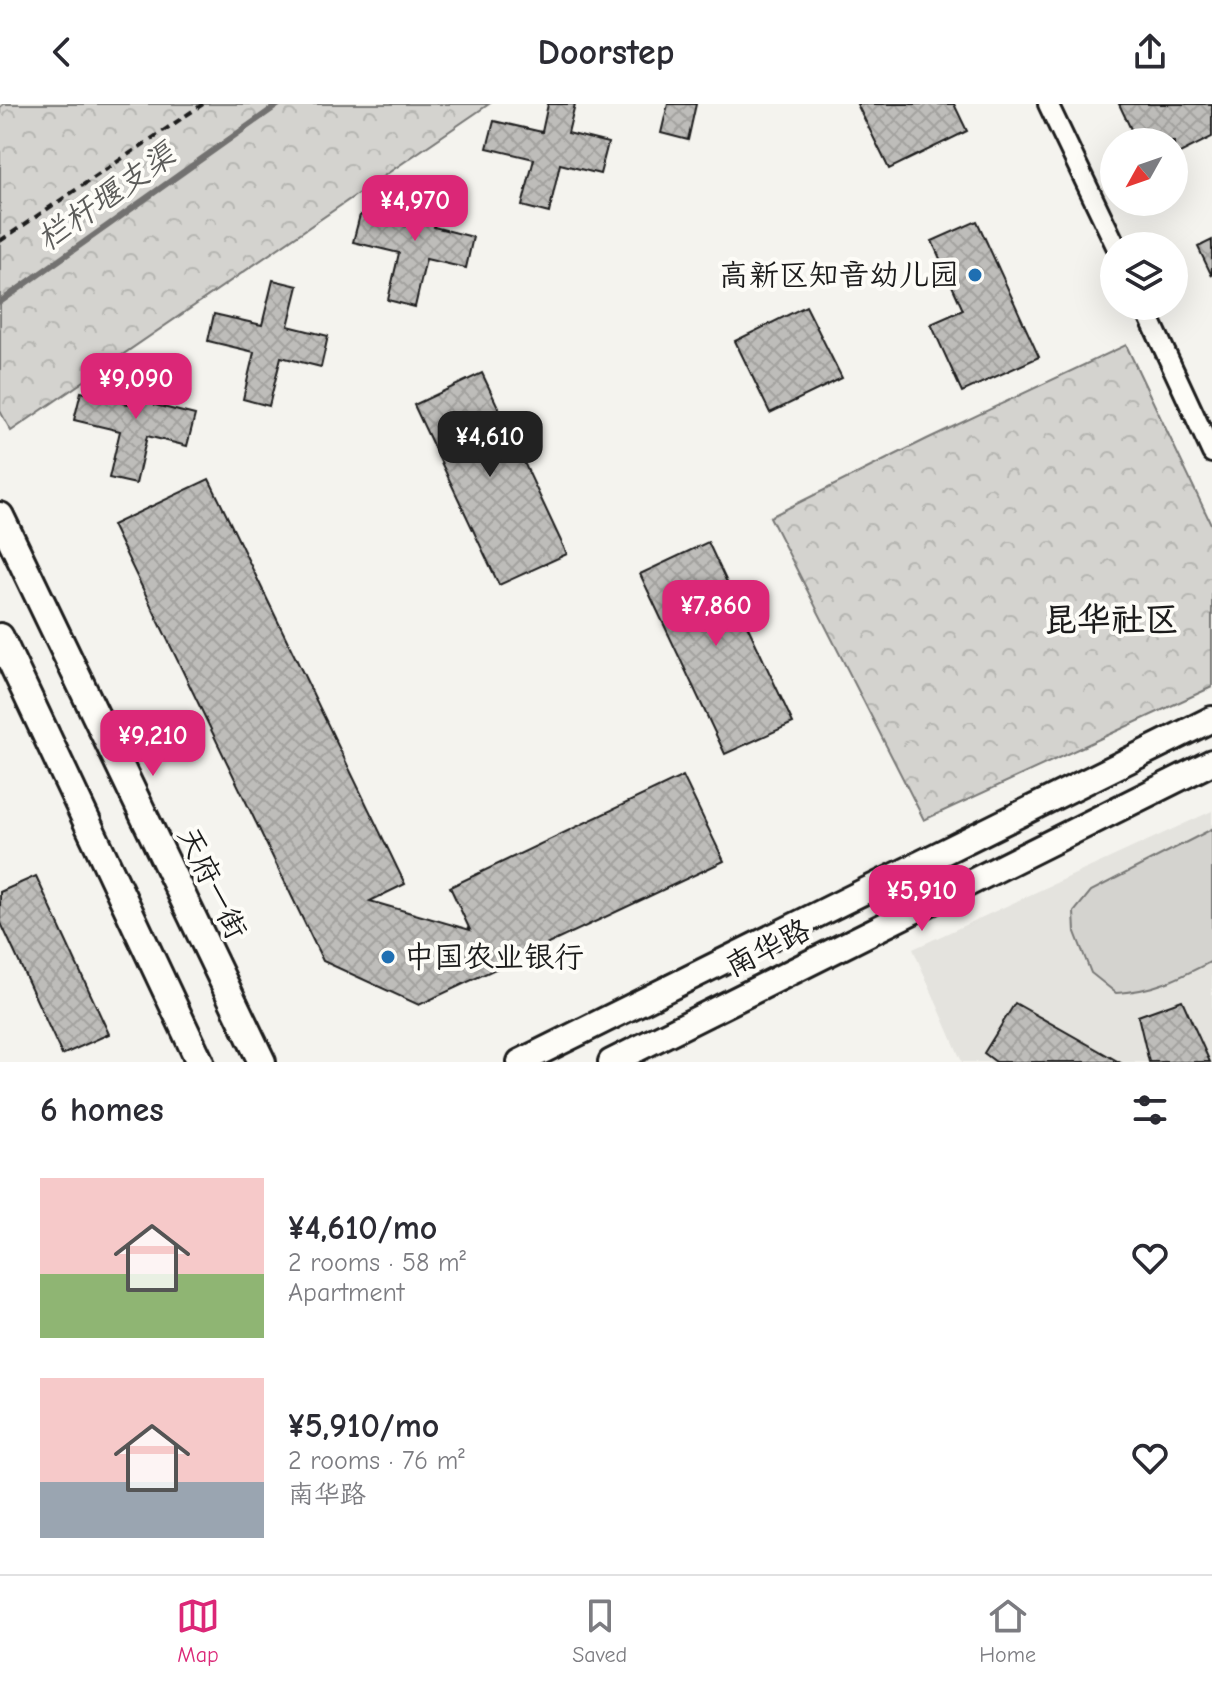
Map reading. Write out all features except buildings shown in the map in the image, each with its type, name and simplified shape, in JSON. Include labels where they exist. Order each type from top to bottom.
[{"type":"main road","name":"天府一街","points":[[0,516],[262,1062]]},
{"type":"main road","points":[[0,637],[200,1062]]},
{"type":"street","points":[[1048,104],[1109,232]]},
{"type":"street","points":[[1150,320],[1212,453]]},
{"type":"street","points":[[520,1062],[1212,719]]},
{"type":"street","name":"南华路","points":[[611,1062],[1212,762]]},
{"type":"path","points":[[0,241],[203,104]]},
{"type":"shaded area","points":[[1212,811],[1212,1062],[962,1062],[913,949]]},
{"type":"green space","points":[[4,104],[489,104],[11,431],[0,411],[0,107]]},
{"type":"green space","points":[[1126,345],[1212,526],[1212,687],[924,820],[770,517]]},
{"type":"green space","points":[[1212,829],[1212,961],[1154,986],[1116,993],[1091,973],[1075,932],[1074,912],[1091,891]]},
{"type":"waterway","name":"栏杆堰支渠","points":[[0,302],[279,104]]},
{"type":"place","name":"高新区知音幼儿园","points":[[975,275]]},
{"type":"place","name":"中国农业银行","points":[[388,957]]},
{"type":"district","name":"昆华社区","points":[[1111,620]]}]
